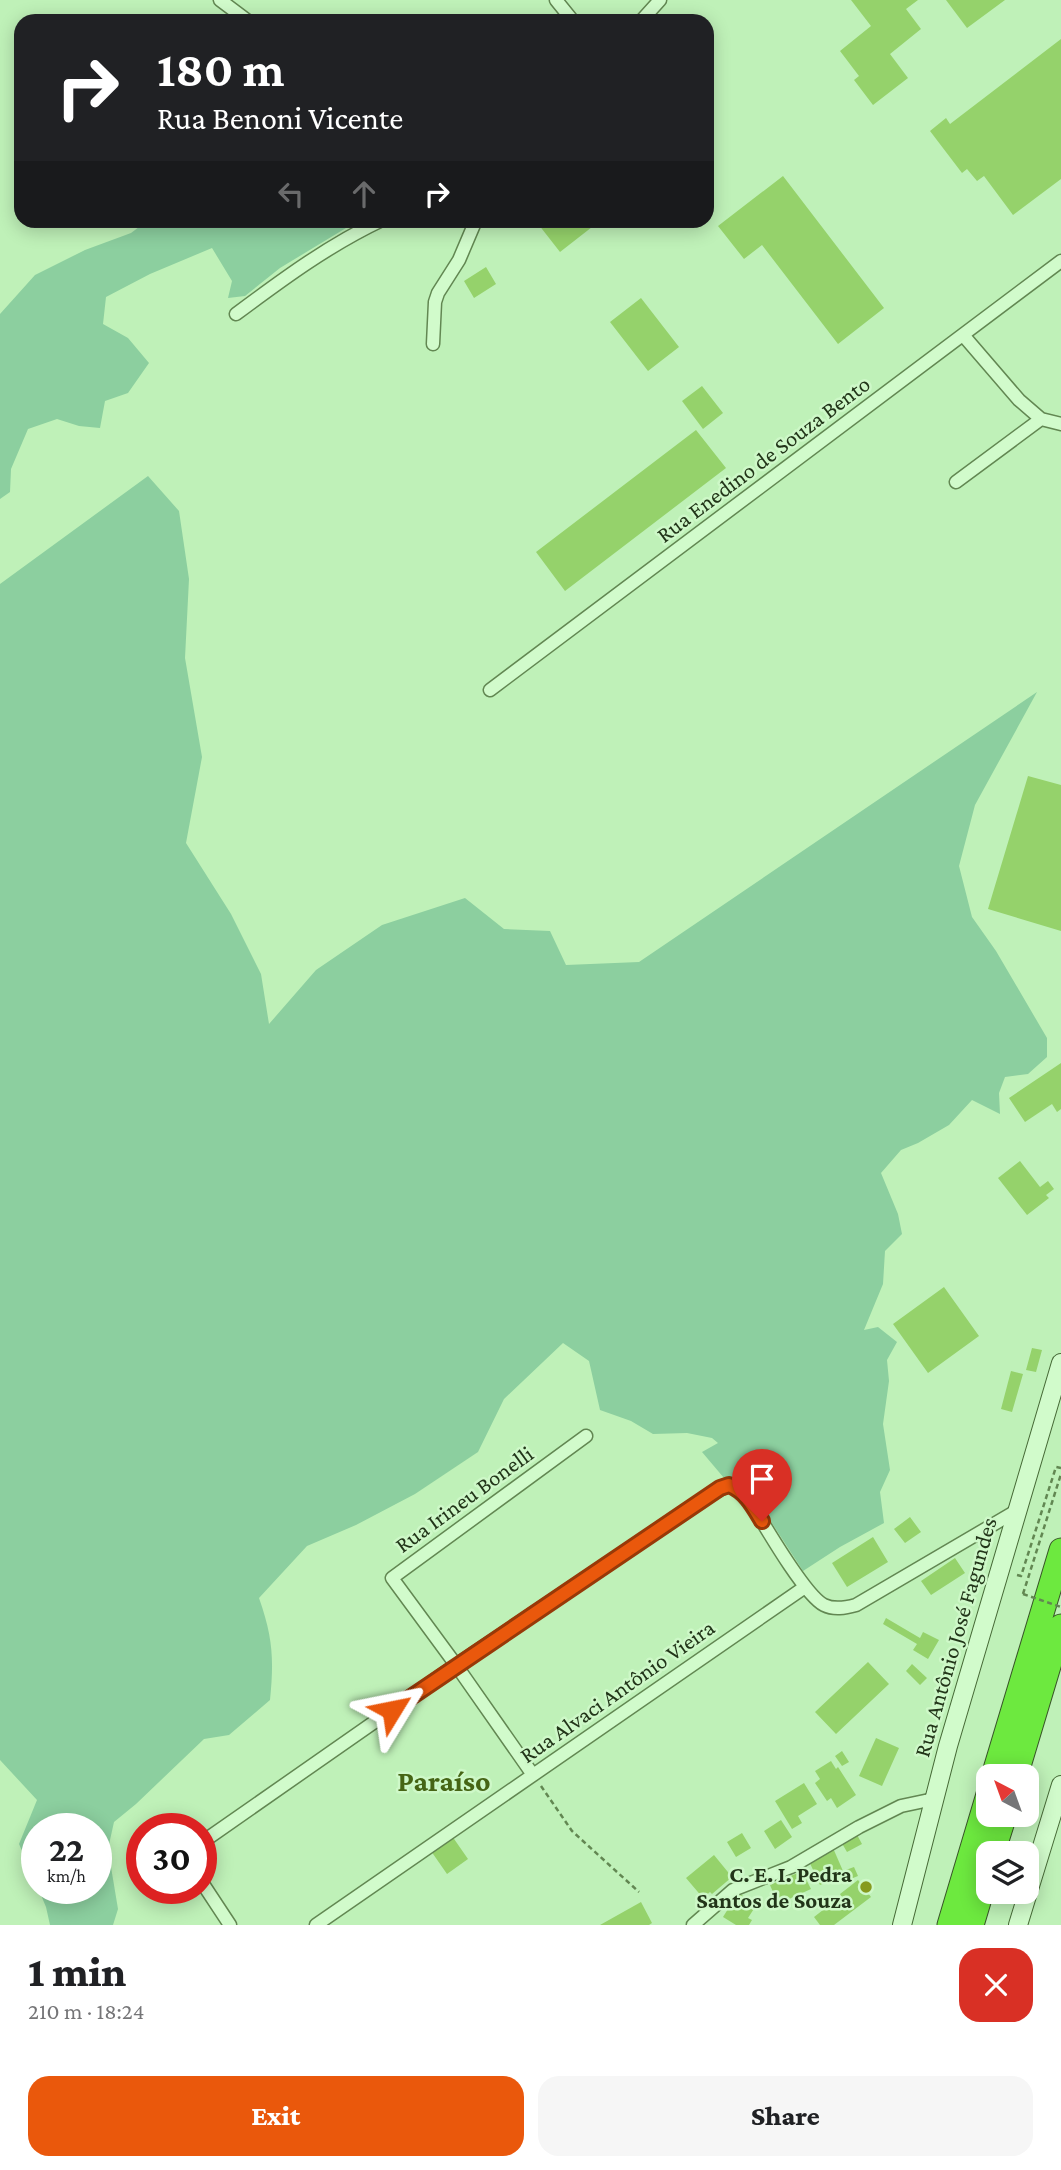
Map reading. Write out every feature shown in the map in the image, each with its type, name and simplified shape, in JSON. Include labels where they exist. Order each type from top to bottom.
[{"type":"highway","points":[[997,1764],[1061,1550]]},
{"type":"highway","points":[[1020,1764],[1061,1626]]},
{"type":"highway","points":[[948,1925],[978,1827]]},
{"type":"highway","points":[[972,1925],[978,1904]]},
{"type":"main road","name":"Rua Antônio José Fagundes","points":[[901,1925],[934,1799],[1061,1363]]},
{"type":"main road","points":[[1018,1925],[1061,1785]]},
{"type":"street","points":[[220,0],[239,14]]},
{"type":"street","points":[[556,0],[567,14]]},
{"type":"street","points":[[647,14],[660,0]]},
{"type":"street","points":[[236,314],[295,270],[366,228]]},
{"type":"street","points":[[433,344],[435,302],[438,293],[459,260],[473,228]]},
{"type":"street","name":"Rua Enedino de Souza Bento","points":[[490,690],[1061,261]]},
{"type":"street","points":[[963,335],[1019,400],[1041,419],[1061,424]]},
{"type":"street","points":[[956,482],[1041,419]]},
{"type":"street","name":"Rua Irineu Bonelli","points":[[533,1775],[392,1578],[586,1436]]},
{"type":"street","points":[[217,1832],[456,1665],[706,1497],[729,1485],[739,1489],[748,1498],[805,1587],[822,1605],[833,1608],[856,1605],[1018,1510]]},
{"type":"street","name":"Rua Alvaci Antônio Vieira","points":[[316,1925],[805,1587]]},
{"type":"street","points":[[693,1925],[733,1890],[791,1867],[893,1810],[934,1799]]},
{"type":"street","points":[[216,1904],[230,1925]]},
{"type":"path","points":[[1000,1570],[1021,1576],[1056,1467],[1061,1468]]},
{"type":"path","points":[[1061,1474],[1023,1594],[1061,1606]]},
{"type":"path","points":[[533,1775],[572,1831],[639,1892]]},
{"type":"green space","points":[[138,228],[346,228],[280,268],[245,296],[228,298],[232,281],[212,248],[150,274],[106,297],[103,324],[128,338],[149,363],[128,393],[105,401],[100,428],[79,426],[57,419],[28,429],[11,469],[10,492],[0,499],[0,314],[35,275],[85,250]]},
{"type":"green space","points":[[148,476],[179,511],[189,579],[185,658],[202,757],[186,843],[231,914],[261,974],[269,1024],[316,970],[382,925],[465,898],[504,929],[550,931],[566,965],[639,962],[1037,692],[975,805],[959,866],[972,917],[996,951],[1047,1038],[1047,1057],[1028,1074],[1005,1077],[999,1093],[1000,1114],[972,1100],[949,1125],[901,1150],[881,1173],[898,1214],[902,1234],[885,1251],[883,1284],[864,1330],[878,1327],[897,1342],[887,1360],[889,1381],[883,1424],[890,1470],[880,1492],[884,1523],[803,1571],[753,1494],[739,1479],[724,1478],[702,1452],[718,1443],[712,1438],[687,1433],[653,1434],[631,1421],[600,1410],[589,1361],[563,1343],[504,1399],[478,1452],[415,1494],[356,1525],[307,1546],[259,1598],[271,1649],[270,1700],[229,1735],[204,1739],[114,1822],[112,1831],[112,1813],[32,1813],[37,1800],[0,1760],[0,584]]},
{"type":"green space","points":[[112,1873],[118,1909],[113,1925],[50,1925],[45,1904],[112,1904]]},
{"type":"building","points":[[851,0],[918,0],[906,9],[921,29],[890,54],[908,78],[873,105],[854,80],[859,76],[840,51],[871,26]]},
{"type":"building","points":[[946,0],[1005,0],[967,28]]},
{"type":"building","points":[[1061,39],[1061,179],[1013,215],[984,176],[977,181],[967,169],[962,173],[930,131],[946,118],[950,124]]},
{"type":"building","points":[[783,176],[884,308],[838,344],[762,245],[744,259],[718,226]]},
{"type":"building","points":[[541,228],[591,228],[560,252]]},
{"type":"building","points":[[486,267],[496,284],[474,298],[464,281]]},
{"type":"building","points":[[641,298],[679,347],[648,371],[610,322]]},
{"type":"building","points":[[702,386],[723,413],[703,429],[682,401]]},
{"type":"building","points":[[696,430],[726,468],[565,591],[536,552]]},
{"type":"building","points":[[1028,776],[1061,785],[1061,931],[988,909]]},
{"type":"building","points":[[1061,1063],[1061,1109],[1057,1112],[1052,1104],[1025,1122],[1009,1098]]},
{"type":"building","points":[[1020,1161],[1040,1187],[1048,1181],[1054,1189],[1046,1195],[1049,1198],[1027,1215],[998,1178]]},
{"type":"building","points":[[944,1287],[979,1336],[928,1373],[893,1324]]},
{"type":"building","points":[[1032,1348],[1042,1350],[1036,1372],[1026,1370]]},
{"type":"building","points":[[1011,1371],[1023,1374],[1012,1412],[1001,1409]]},
{"type":"building","points":[[910,1517],[921,1532],[905,1543],[894,1529]]},
{"type":"building","points":[[873,1537],[888,1562],[847,1587],[832,1563]]},
{"type":"building","points":[[955,1558],[965,1573],[931,1595],[921,1581]]},
{"type":"building","points":[[886,1618],[920,1638],[923,1632],[939,1640],[928,1659],[913,1650],[917,1644],[883,1624]]},
{"type":"building","points":[[868,1662],[889,1684],[836,1734],[815,1712]]},
{"type":"building","points":[[912,1664],[927,1678],[920,1685],[906,1671]]},
{"type":"building","points":[[876,1738],[899,1748],[882,1786],[859,1776]]},
{"type":"building","points":[[842,1751],[849,1762],[842,1766],[835,1756]]},
{"type":"building","points":[[831,1761],[856,1795],[837,1808],[831,1798],[827,1801],[815,1783],[820,1779],[815,1771]]},
{"type":"building","points":[[804,1783],[817,1804],[798,1816],[802,1823],[792,1829],[775,1801]]},
{"type":"building","points":[[781,1820],[792,1837],[775,1849],[764,1831]]},
{"type":"building","points":[[855,1831],[862,1844],[847,1852],[840,1840]]},
{"type":"building","points":[[742,1833],[751,1848],[736,1857],[727,1842]]},
{"type":"building","points":[[452,1836],[468,1859],[447,1874],[431,1851]]},
{"type":"building","points":[[833,1848],[843,1871],[854,1867],[858,1876],[843,1882],[840,1876],[820,1885],[808,1859]]},
{"type":"building","points":[[714,1855],[732,1877],[703,1898],[686,1878]]},
{"type":"building","points":[[802,1871],[811,1889],[778,1904],[770,1885]]},
{"type":"building","points":[[858,1880],[871,1897],[834,1925],[820,1925],[814,1917]]},
{"type":"building","points":[[738,1893],[757,1904],[748,1918],[752,1920],[749,1925],[736,1925],[723,1917]]},
{"type":"building","points":[[641,1902],[652,1923],[649,1925],[600,1925]]},
{"type":"place","name":"C. E. I. Pedra Santos de Souza","points":[[866,1887]]},
{"type":"district","name":"Paraíso","points":[[444,1780]]},
{"type":"route","points":[[392,1710],[720,1488],[729,1485],[739,1489],[762,1521]]}]
